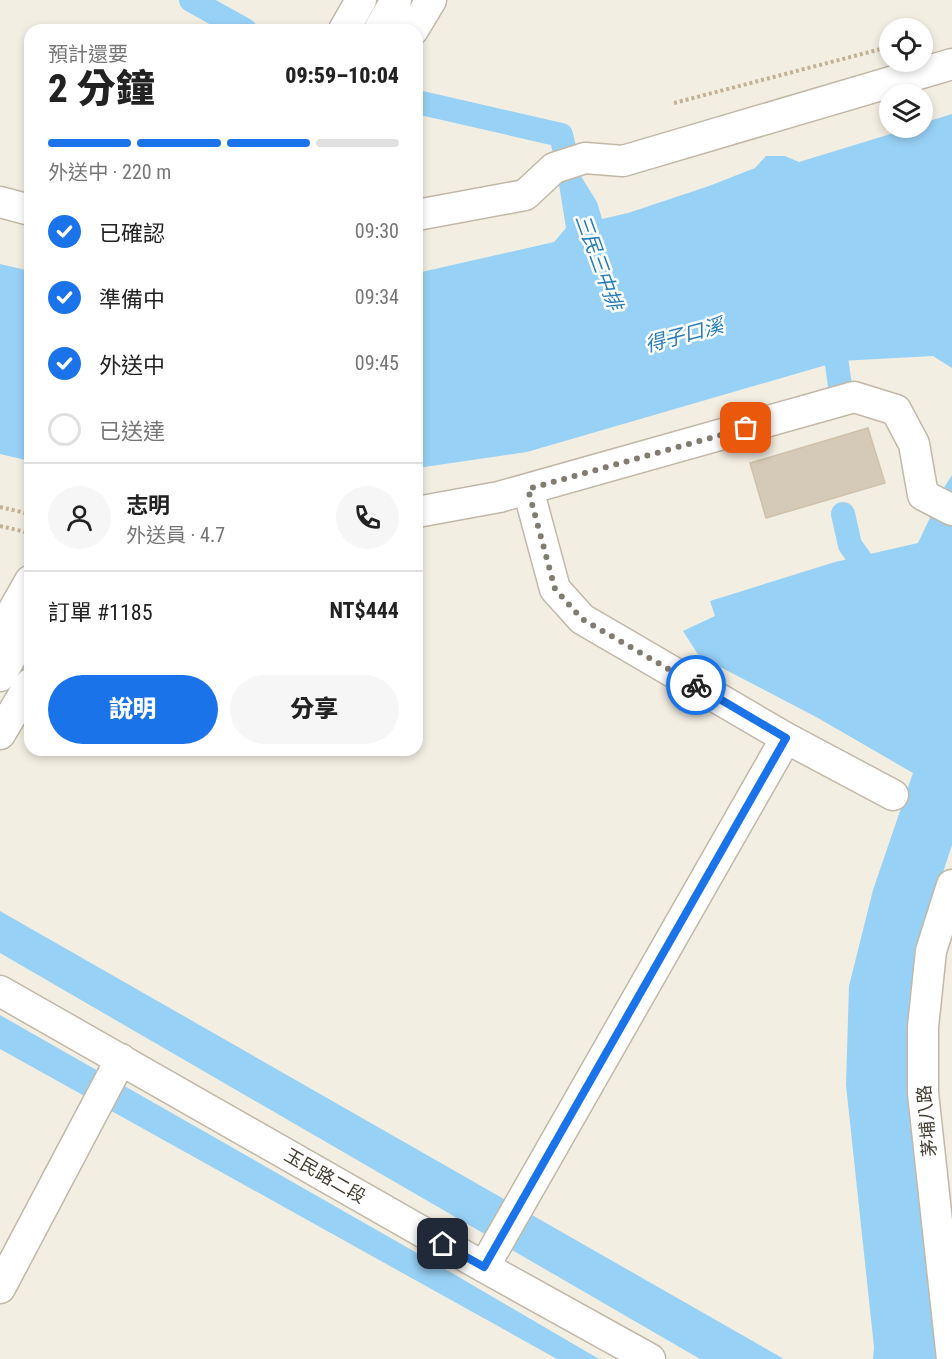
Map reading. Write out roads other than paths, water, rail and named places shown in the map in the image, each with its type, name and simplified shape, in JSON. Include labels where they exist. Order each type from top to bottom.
[{"type":"street","points":[[347,24],[361,0]]},
{"type":"street","points":[[382,24],[396,0]]},
{"type":"street","points":[[417,24],[431,0]]},
{"type":"street","points":[[423,214],[525,195],[554,168],[585,158],[623,161],[952,64]]},
{"type":"street","points":[[0,202],[24,208]]},
{"type":"street","points":[[423,511],[499,497],[854,397],[896,410],[914,444],[922,495],[952,510]]},
{"type":"street","points":[[528,489],[555,589],[582,619],[786,738],[893,795]]},
{"type":"street","points":[[0,634],[24,592]]},
{"type":"street","points":[[0,676],[24,634]]},
{"type":"street","points":[[0,734],[24,694]]},
{"type":"street","points":[[484,1267],[786,738]]},
{"type":"street","name":"茅埔八路","points":[[952,885],[931,951],[923,1027],[922,1093],[952,1359]]},
{"type":"street","name":"玉民路二段","points":[[0,991],[650,1359]]},
{"type":"street","points":[[0,1288],[121,1059]]},
{"type":"water","name":"得子口溪","points":[[952,114],[952,368],[933,356],[840,361],[527,452],[423,467],[423,272],[554,242],[566,228],[558,178],[579,173],[597,202],[602,219],[628,213],[709,186],[755,168],[766,156],[785,156],[799,162],[879,137],[933,138],[933,120]]},
{"type":"water","points":[[0,264],[24,270],[24,460],[0,454]]},
{"type":"water","points":[[952,475],[952,845],[920,942],[941,1359],[873,1359],[874,1347],[846,1085],[849,986],[873,890],[913,773],[818,718],[699,656],[683,631],[715,616],[710,601],[835,562],[918,543]]},
{"type":"water","points":[[0,911],[784,1359],[700,1359],[0,953]]},
{"type":"water","points":[[0,1015],[599,1359],[557,1359],[0,1049]]},
{"type":"waterway","name":"三民三中排","points":[[191,0],[234,24]]},
{"type":"waterway","name":"三民三中排","points":[[423,103],[561,135],[564,148]]},
{"type":"waterway","points":[[832,329],[840,386]]},
{"type":"waterway","points":[[843,514],[850,545],[877,583]]}]
